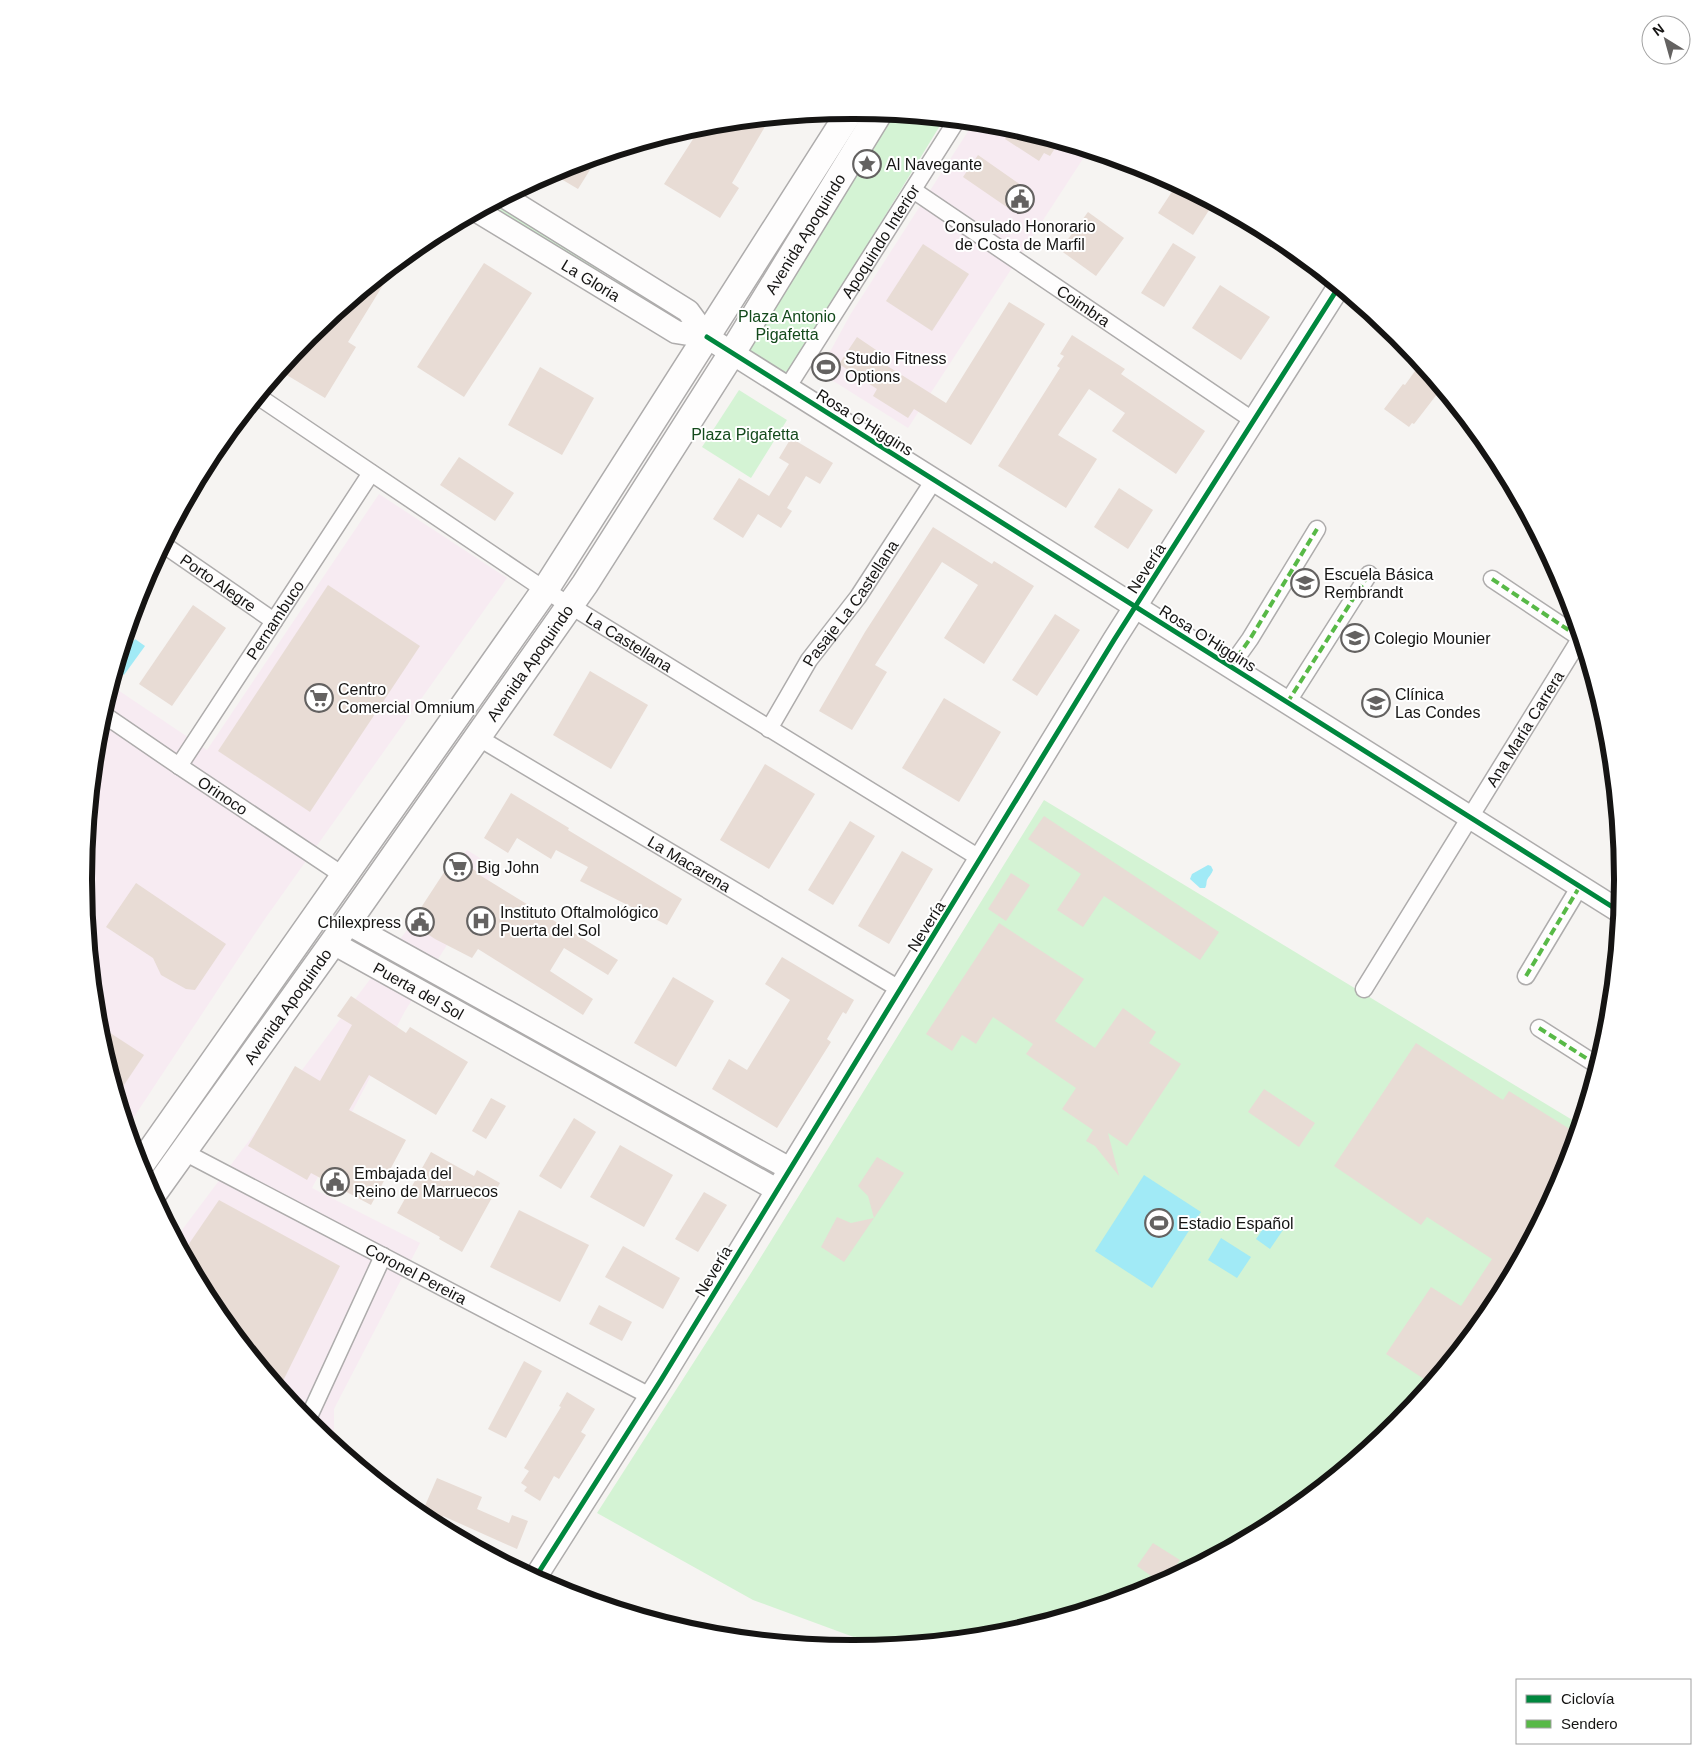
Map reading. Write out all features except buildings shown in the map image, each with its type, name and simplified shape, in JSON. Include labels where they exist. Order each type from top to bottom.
[{"type":"main road","name":"Avenida Apoquindo","points":[[145,1158],[545,590],[845,119]]},
{"type":"main road","name":"Avenida Apoquindo","points":[[158,1188],[479,738],[570,606],[732,353],[875,120]]},
{"type":"street","name":"Apoquindo Interior","points":[[787,388],[953,126]]},
{"type":"street","name":"Coimbra","points":[[913,190],[1254,421]]},
{"type":"street","name":"La Gloria","points":[[511,201],[688,311],[707,337],[732,353]]},
{"type":"street","name":"La Gloria","points":[[484,215],[676,332],[707,337]]},
{"type":"street","points":[[600,284],[610,278],[613,272],[613,265]]},
{"type":"street","name":"Nevería","points":[[539,1572],[790,1170],[1135,607],[1335,292]]},
{"type":"street","name":"Rosa O'Higgins","points":[[732,353],[1613,907]]},
{"type":"street","name":"La Castellana","points":[[263,400],[570,606],[981,859]]},
{"type":"street","name":"Pernambuco","points":[[179,766],[371,473]]},
{"type":"street","name":"Pasaje La Castellana","points":[[769,728],[809,660],[858,597],[934,480]]},
{"type":"street","name":"Rosa O'Higgins","points":[[1230,667],[1250,639],[1317,529]]},
{"type":"street","name":"Porto Alegre","points":[[168,549],[274,621]]},
{"type":"street","points":[[1287,703],[1369,574]]},
{"type":"street","name":"Ana María Carrera","points":[[1492,579],[1572,633]]},
{"type":"street","name":"Ana María Carrera","points":[[1364,989],[1576,645]]},
{"type":"street","name":"Orinoco","points":[[110,719],[344,876]]},
{"type":"street","name":"La Macarena","points":[[479,738],[901,990]]},
{"type":"street","points":[[1526,976],[1580,886]]},
{"type":"street","name":"Puerta del Sol","points":[[340,933],[516,1017],[790,1170]]},
{"type":"street","name":"Puerta del Sol","points":[[340,933],[504,1038],[777,1190]]},
{"type":"street","points":[[504,1038],[516,1017]]},
{"type":"street","points":[[1539,1028],[1591,1061]]},
{"type":"street","points":[[633,1110],[646,1090]]},
{"type":"street","name":"Coronel Pereira","points":[[184,1152],[650,1396]]},
{"type":"street","points":[[311,1412],[383,1256]]},
{"type":"shaded area","points":[[970,129],[1050,145],[1085,155],[908,428],[819,372],[850,315]]},
{"type":"shaded area","points":[[379,494],[507,578],[262,923],[132,1120],[118,1076],[107,1028],[99,979],[92,880],[99,780],[117,689],[207,750]]},
{"type":"shaded area","points":[[467,850],[496,868],[405,1011],[312,1188],[420,1243],[334,1409],[334,1434],[281,1381],[250,1342],[221,1302],[194,1260],[180,1233]]},
{"type":"green space","name":"Plaza Antonio Pigafetta","points":[[884,120],[940,125],[791,370],[782,373],[749,352],[747,342]]},
{"type":"green space","points":[[503,204],[604,266],[597,275],[492,210]]},
{"type":"green space","points":[[617,273],[682,313],[676,323],[611,284]]},
{"type":"green space","name":"Plaza Pigafetta","points":[[739,390],[787,420],[751,478],[702,447]]},
{"type":"green space","name":"Estadio Español","points":[[1044,800],[1574,1121],[1556,1171],[1535,1216],[1512,1260],[1485,1302],[1425,1381],[1391,1417],[1354,1451],[1316,1483],[1276,1512],[1189,1562],[1097,1600],[1050,1614],[1001,1625],[952,1633],[861,1640],[753,1600],[597,1513],[751,1273]]},
{"type":"water","points":[[135,639],[145,646],[124,675],[121,673],[129,647]]},
{"type":"water","points":[[1208,865],[1213,870],[1205,888],[1200,888],[1190,879],[1192,874]]},
{"type":"water","name":"Estadio Español","points":[[1144,1175],[1201,1212],[1152,1288],[1095,1251]]},
{"type":"water","points":[[1269,1220],[1283,1230],[1270,1249],[1256,1239]]},
{"type":"water","points":[[1221,1238],[1251,1257],[1237,1278],[1208,1260]]},
{"type":"marked path","points":[[1230,667],[1250,639],[1317,529]]},
{"type":"marked path","points":[[1287,703],[1369,574]]},
{"type":"marked path","points":[[1492,579],[1572,632]]},
{"type":"marked path","points":[[1526,976],[1580,886]]},
{"type":"marked path","points":[[1539,1028],[1591,1061]]},
{"type":"cycle path","points":[[539,1572],[661,1380],[1114,640],[1335,292]]},
{"type":"cycle path","points":[[707,337],[1613,907]]},
{"type":"place","name":"Al Navegante","points":[[867,164]]},
{"type":"place","name":"Consulado Honorario de Costa de Marfil","points":[[1020,199]]},
{"type":"place","name":"Studio Fitness Options","points":[[826,367]]},
{"type":"place","name":"Escuela Básica Rembrandt","points":[[1305,583]]},
{"type":"place","name":"Colegio Mounier","points":[[1355,638]]},
{"type":"place","name":"Centro Comercial Omnium","points":[[319,698]]},
{"type":"place","name":"Clínica Las Condes","points":[[1376,703]]},
{"type":"place","name":"Big John","points":[[458,867]]},
{"type":"place","name":"Instituto Oftalmológico Puerta del Sol","points":[[481,921]]},
{"type":"place","name":"Chilexpress","points":[[420,922]]},
{"type":"place","name":"Embajada del Reino de Marruecos","points":[[335,1182]]},
{"type":"place","name":"Estadio Español","points":[[1159,1223]]}]
